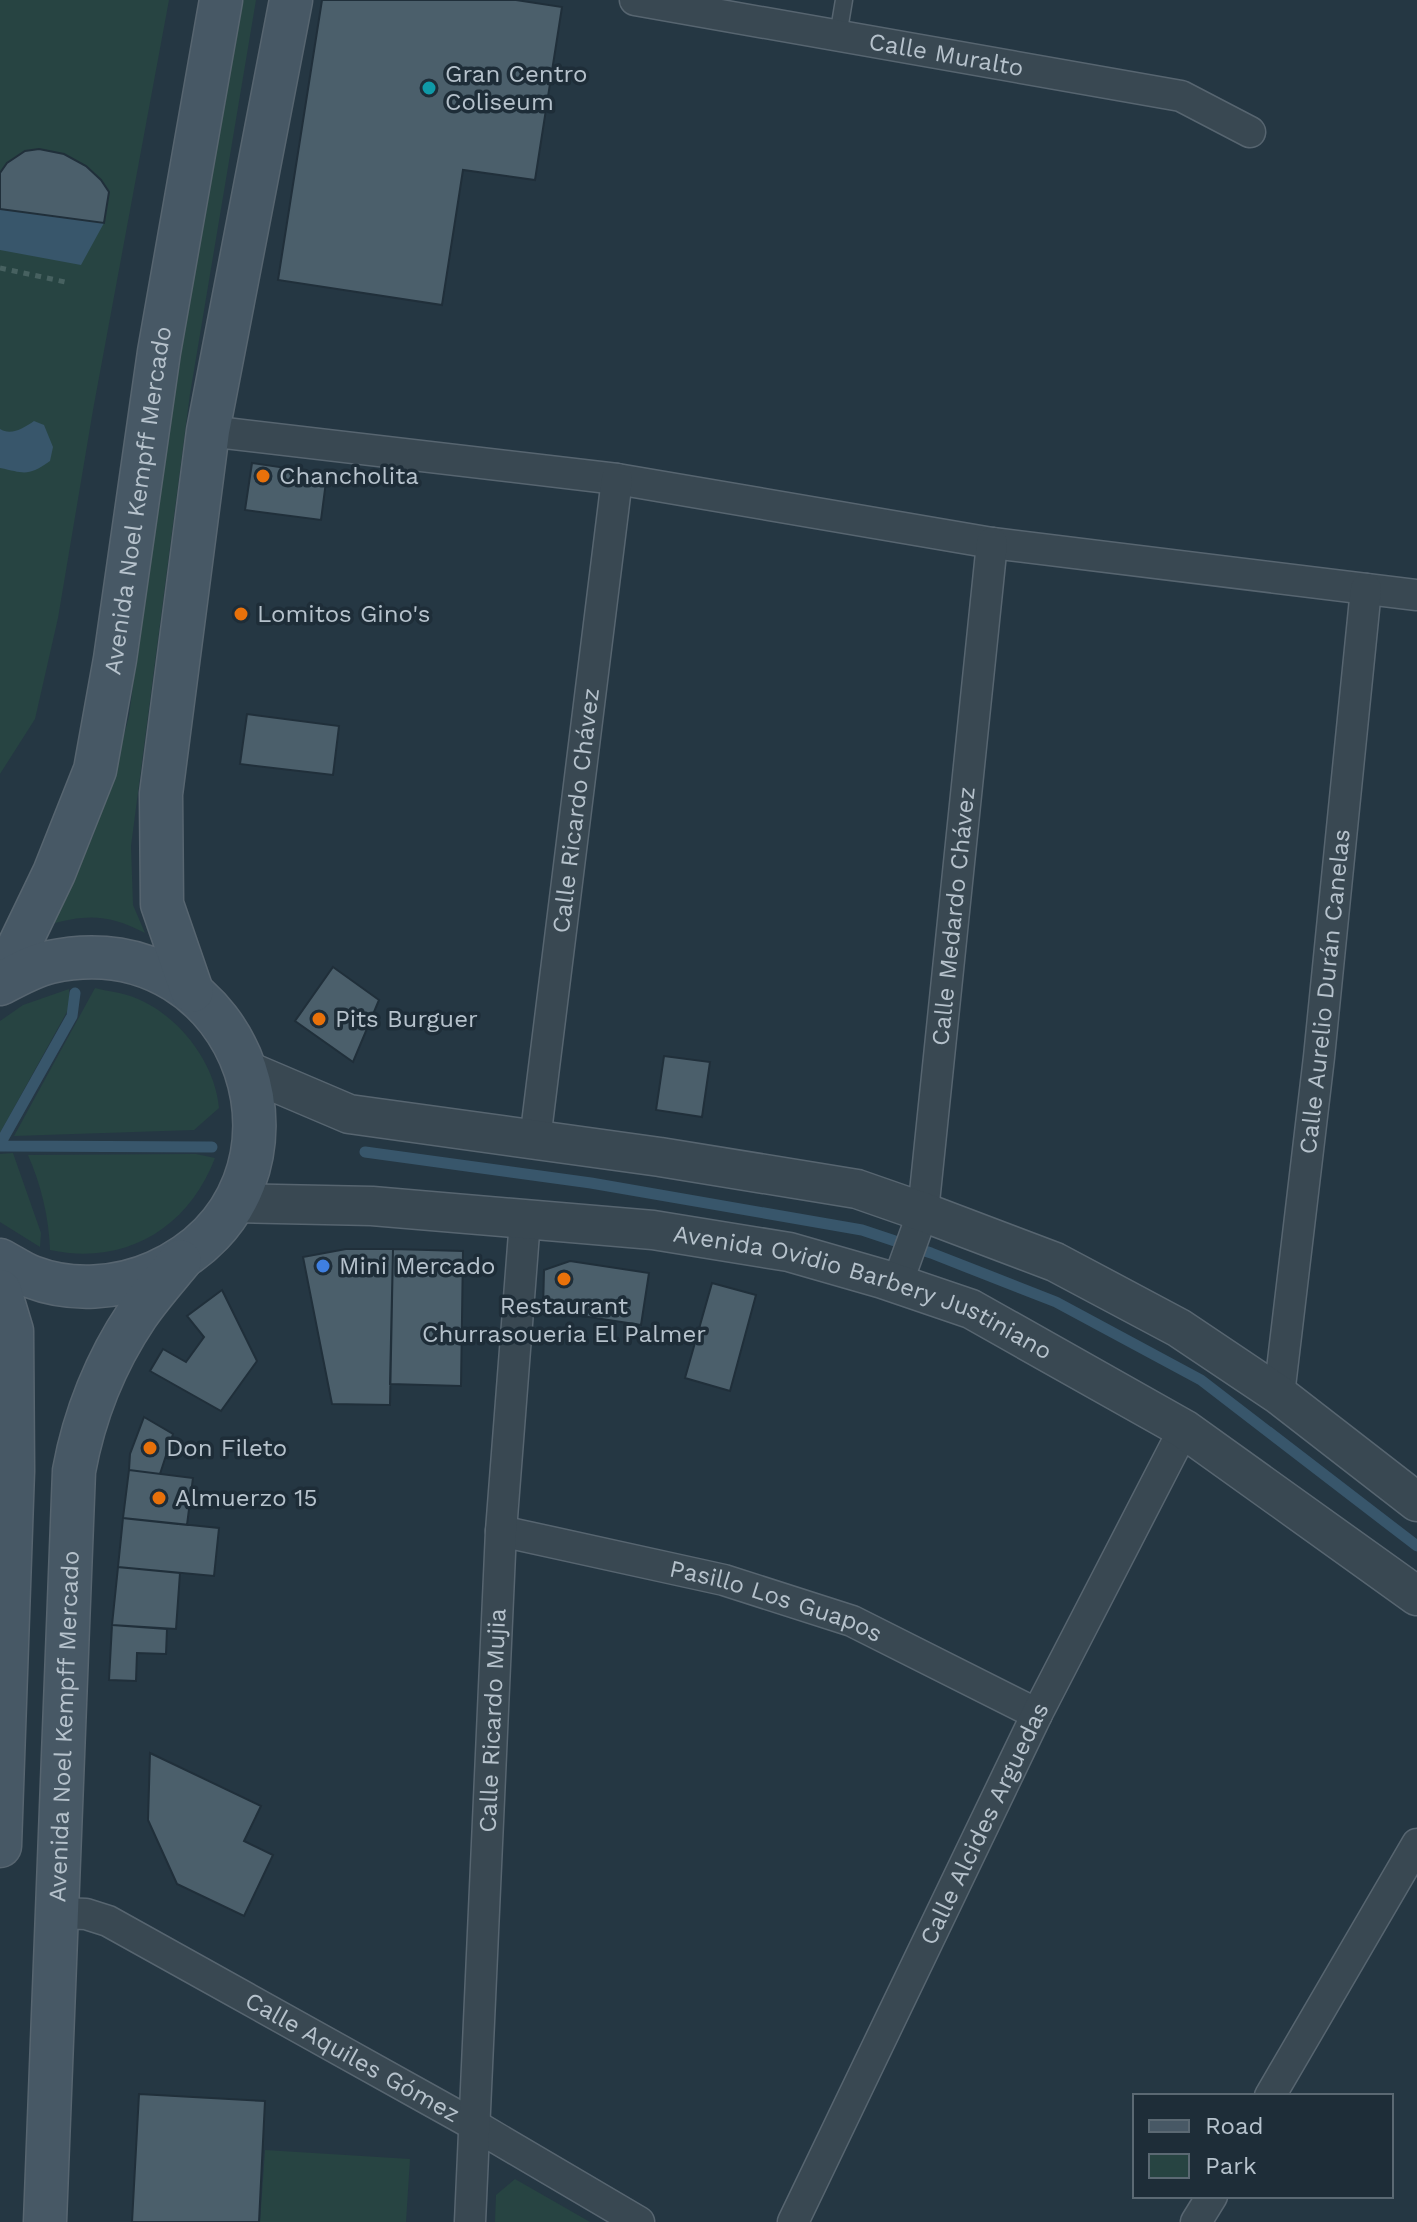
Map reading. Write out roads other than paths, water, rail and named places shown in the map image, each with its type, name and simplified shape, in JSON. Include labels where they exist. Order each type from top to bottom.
[{"type":"main road","name":"Avenida Noel Kempff Mercado","points":[[0,984],[54,873],[95,770],[115,659],[159,352],[221,0]]},
{"type":"main road","points":[[192,991],[162,904],[161,794],[208,431],[291,0]]},
{"type":"main road","points":[[0,984],[48,962],[98,956],[148,966],[192,991],[226,1027],[248,1071],[255,1116],[251,1161],[234,1203],[210,1235],[180,1261],[134,1282],[83,1288],[33,1278],[0,1260]]},
{"type":"main road","name":"Avenida Noel Kempff Mercado","points":[[45,2222],[74,1471],[87,1419],[117,1346],[138,1312],[180,1261]]},
{"type":"main road","points":[[0,1291],[12,1331],[13,1394],[0,1846]]},
{"type":"street","name":"Calle Muralto","points":[[635,0],[1181,96],[1250,132]]},
{"type":"street","points":[[208,431],[617,479],[992,543],[1417,595]]},
{"type":"street","name":"Calle Ricardo Chávez","points":[[535,1140],[617,479]]},
{"type":"street","name":"Calle Medardo Chávez","points":[[910,1248],[992,543]]},
{"type":"street","name":"Calle Aurelio Durán Canelas","points":[[1279,1395],[1319,1057],[1366,589]]},
{"type":"street","name":"Avenida Ovidio Barbery Justiniano","points":[[248,1071],[349,1114],[660,1157],[857,1189],[971,1309],[1184,1429],[1417,1596]]},
{"type":"street","name":"Avenida Ovidio Barbery Justiniano","points":[[234,1203],[372,1206],[653,1230],[789,1252],[910,1248],[1055,1262],[1179,1328],[1279,1395],[1417,1502]]},
{"type":"street","name":"Calle Ricardo Mujia","points":[[470,2222],[501,1531],[525,1220]]},
{"type":"street","name":"Calle Alcides Arguedas","points":[[793,2222],[1037,1714],[1184,1429]]},
{"type":"street","name":"Pasillo Los Guapos","points":[[501,1531],[724,1580],[852,1621],[1037,1714]]},
{"type":"street","points":[[1271,2094],[1417,1844]]},
{"type":"street","name":"Calle Aquiles Gómez","points":[[59,1913],[86,1914],[108,1921],[476,2126],[639,2222]]},
{"type":"street","points":[[1196,2222],[1211,2198]]},
{"type":"lane","points":[[838,36],[844,0]]},
{"type":"water","points":[[0,209],[104,223],[81,265],[0,250]]},
{"type":"water","points":[[34,421],[44,425],[53,447],[50,461],[26,472],[0,468],[0,429],[13,431]]},
{"type":"waterway","points":[[0,1144],[72,1016],[75,993]]},
{"type":"waterway","points":[[0,1146],[212,1147]]},
{"type":"waterway","points":[[365,1152],[591,1183],[862,1230],[931,1253],[1056,1302],[1201,1380],[1417,1546]]},
{"type":"place","name":"Gran Centro Coliseum","points":[[429,88]]},
{"type":"place","name":"Chancholita","points":[[263,476]]},
{"type":"place","name":"Lomitos Gino's","points":[[241,614]]},
{"type":"place","name":"Pits Burguer","points":[[319,1019]]},
{"type":"place","name":"Mini Mercado","points":[[323,1266]]},
{"type":"place","name":"Restaurant Churrasoueria El Palmer","points":[[564,1279]]},
{"type":"place","name":"Don Fileto","points":[[150,1448]]},
{"type":"place","name":"Almuerzo 15","points":[[159,1498]]}]
